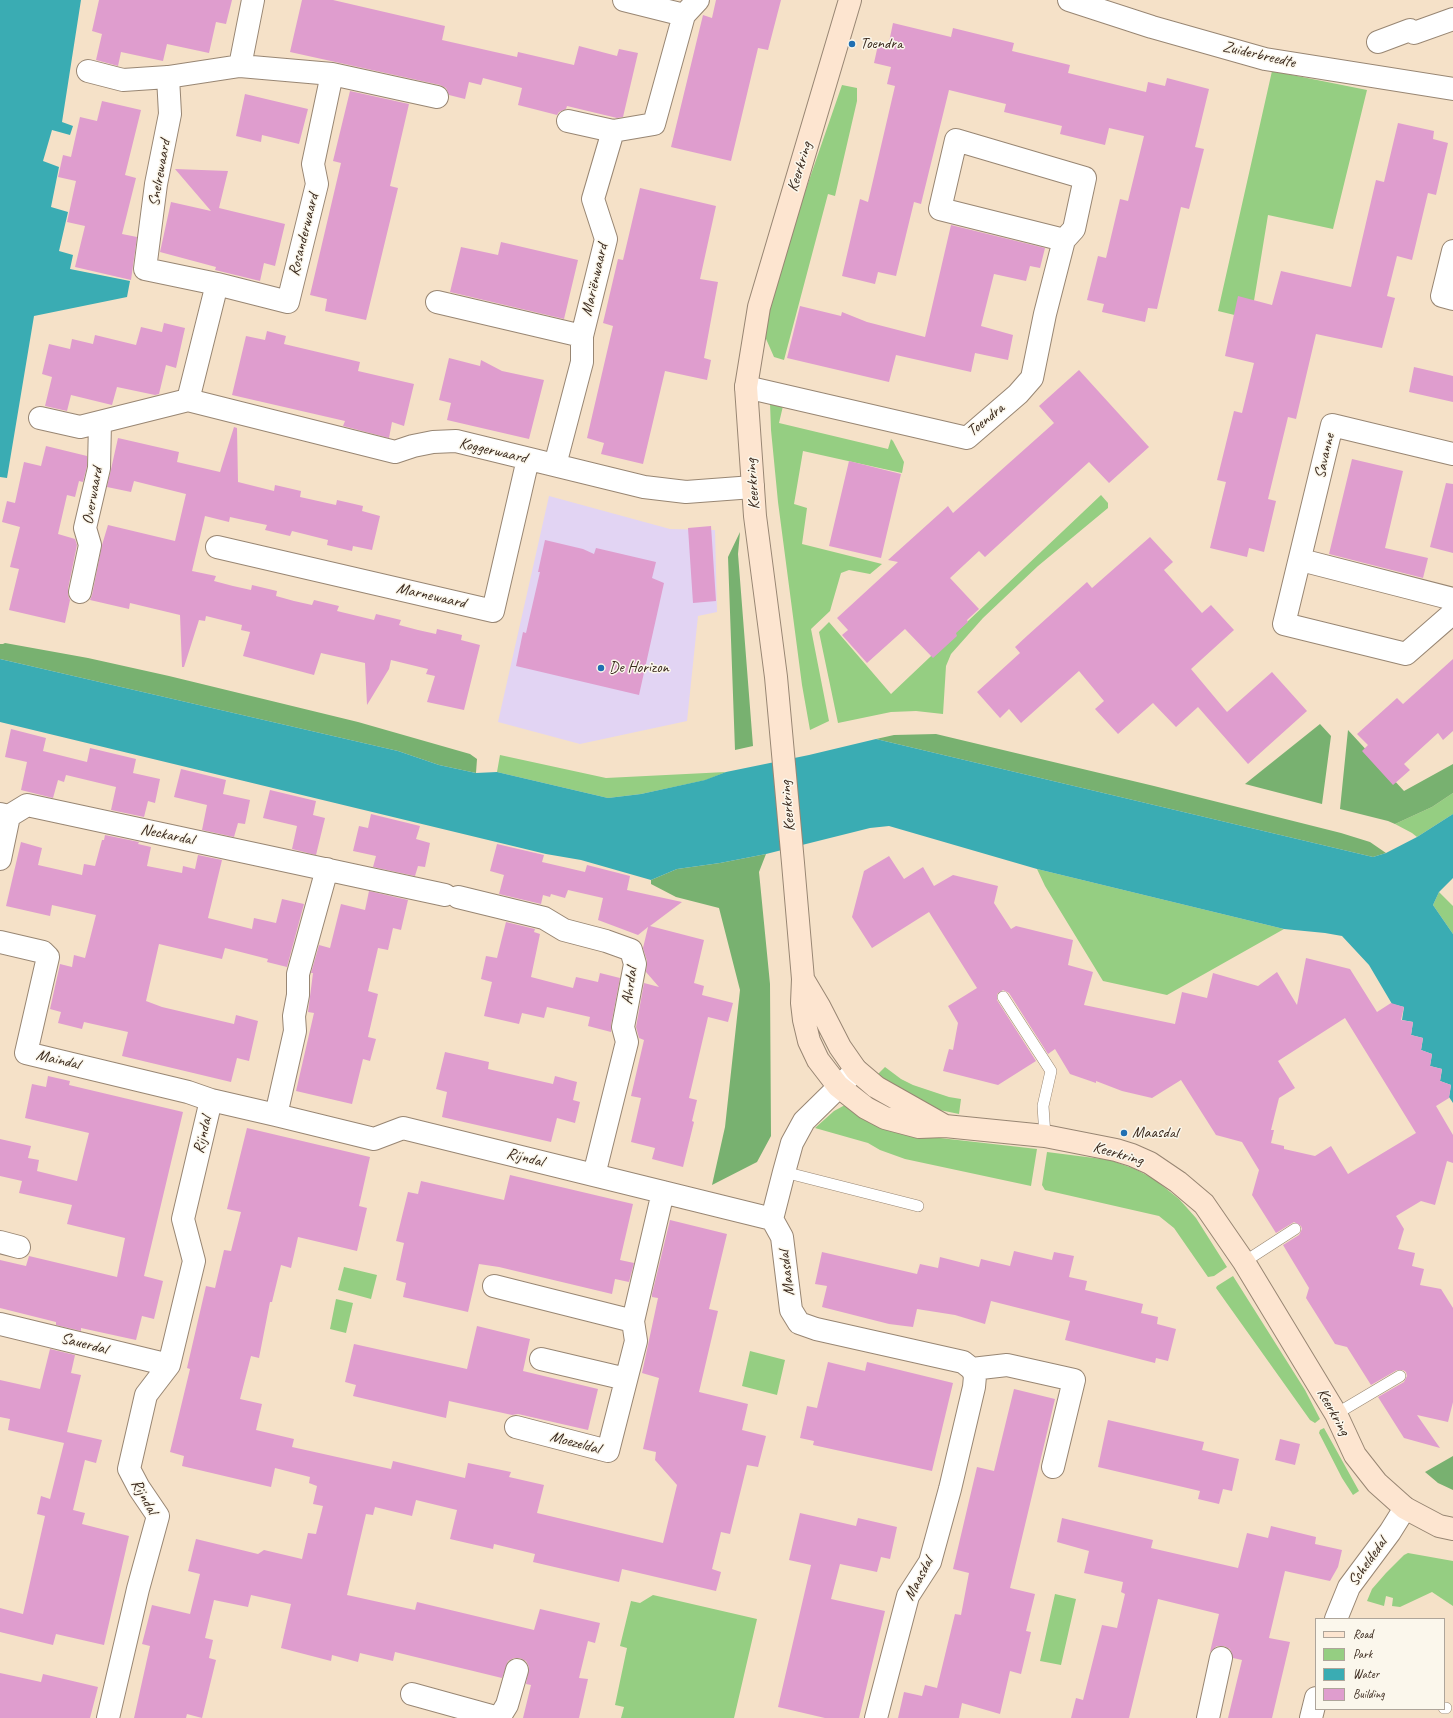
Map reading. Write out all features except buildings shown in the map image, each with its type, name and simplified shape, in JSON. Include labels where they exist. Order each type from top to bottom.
[{"type":"street","points":[[240,66],[253,0]]},
{"type":"street","points":[[568,121],[613,131],[654,124],[691,7],[624,0]]},
{"type":"street","name":"Keerkring","points":[[850,0],[759,307],[746,387],[755,516],[776,677],[803,980],[802,1003],[809,1041],[818,1060],[838,1086],[866,1108],[885,1118],[919,1128],[945,1126],[1044,1136],[1116,1150],[1132,1155],[1156,1167],[1178,1182],[1204,1204],[1244,1262],[1336,1414],[1355,1455],[1377,1483],[1404,1508],[1439,1526],[1453,1529]]},
{"type":"street","name":"Zuiderbreedte","points":[[1069,0],[1152,27],[1265,59],[1453,89]]},
{"type":"street","points":[[1378,42],[1410,30],[1414,33],[1453,19]]},
{"type":"street","points":[[88,71],[123,80],[168,77],[240,66],[332,74],[437,97]]},
{"type":"street","name":"Rosanderwaard","points":[[145,269],[217,284],[288,302],[317,184],[313,164],[332,74]]},
{"type":"street","name":"Snelrewaard","points":[[145,269],[156,184],[170,114],[168,77]]},
{"type":"street","name":"Mariënwaard","points":[[555,465],[582,362],[582,336],[606,239],[593,199],[613,131]]},
{"type":"street","name":"Toendra","points":[[746,387],[967,438],[1018,394],[1032,378],[1044,314],[1064,240],[1074,229],[1085,178],[956,140],[940,209],[1064,240]]},
{"type":"street","points":[[1453,251],[1442,296],[1453,299]]},
{"type":"street","points":[[40,418],[80,427],[188,400],[217,284]]},
{"type":"street","name":"Mariënwaard","points":[[437,302],[582,336]]},
{"type":"street","name":"Koggerwaard","points":[[188,400],[396,452],[413,446],[433,442],[456,441],[644,487],[686,492],[753,487]]},
{"type":"street","name":"Overwaard","points":[[80,592],[90,546],[85,528],[99,468],[100,422]]},
{"type":"street","name":"Savanne","points":[[1453,454],[1332,425],[1301,560],[1284,624],[1406,654],[1453,613]]},
{"type":"street","name":"Marnewaard","points":[[217,547],[493,611],[528,459]]},
{"type":"street","points":[[1301,560],[1453,599]]},
{"type":"street","name":"Neckardal","points":[[4,815],[27,805],[452,896]]},
{"type":"street","points":[[0,859],[4,815]]},
{"type":"street","points":[[276,1114],[295,1031],[294,1016],[298,995],[298,974],[327,869]]},
{"type":"street","name":"Ahrdal","points":[[452,896],[544,918],[564,930],[606,941],[631,950],[635,964],[623,1026],[627,1042],[594,1175]]},
{"type":"street","name":"Maindal","points":[[0,942],[43,952],[48,957],[26,1053],[188,1092],[211,1100]]},
{"type":"street","name":"Keerkring","points":[[803,980],[819,1006],[840,1047],[856,1070],[876,1087],[945,1126]]},
{"type":"street","points":[[772,1219],[792,1143],[802,1123],[856,1070]]},
{"type":"street","name":"Rijndal","points":[[108,1718],[138,1589],[158,1516],[139,1488],[129,1469],[146,1395],[169,1365],[194,1261],[183,1219],[211,1100],[276,1114],[374,1140],[403,1128],[772,1219]]},
{"type":"street","name":"Moezeldal","points":[[516,1427],[608,1452],[636,1341],[633,1321],[663,1192]]},
{"type":"street","name":"Maasdal","points":[[772,1219],[782,1236],[791,1310],[799,1322],[816,1329],[963,1362],[972,1369],[975,1376],[974,1387],[950,1489],[930,1562],[908,1596],[876,1718]]},
{"type":"street","points":[[494,1286],[633,1321]]},
{"type":"street","name":"Sauerdal","points":[[0,1324],[169,1365]]},
{"type":"street","points":[[541,1359],[626,1379]]},
{"type":"street","points":[[972,1369],[1007,1365],[1074,1380],[1053,1467]]},
{"type":"street","name":"Scheldedal","points":[[1336,1618],[1349,1587],[1390,1532],[1404,1508]]},
{"type":"street","points":[[1208,1718],[1222,1658]]},
{"type":"street","points":[[412,1694],[499,1718],[507,1705],[517,1670]]},
{"type":"street","points":[[1311,1718],[1315,1702]]},
{"type":"lane","points":[[1003,997],[1050,1071],[1042,1106],[1044,1136]]},
{"type":"lane","points":[[784,1172],[918,1206]]},
{"type":"lane","points":[[1244,1262],[1295,1229]]},
{"type":"lane","points":[[1336,1414],[1400,1376]]},
{"type":"shaded area","name":"De Horizon","points":[[549,496],[670,529],[715,530],[717,612],[698,616],[687,721],[580,744],[498,722]]},
{"type":"green space","points":[[1272,71],[1367,90],[1333,229],[1268,215],[1251,319],[1218,311]]},
{"type":"green space","points":[[842,85],[857,88],[857,101],[835,196],[828,194],[784,360],[774,357],[763,332],[788,241]]},
{"type":"green space","points":[[770,403],[783,406],[779,423],[888,449],[891,439],[904,462],[902,473],[803,451],[794,504],[807,508],[802,544],[882,564],[870,574],[849,570],[841,573],[830,611],[811,629],[829,721],[810,730],[802,685],[778,502]]},
{"type":"green space","points":[[1101,495],[1108,503],[1108,508],[1038,566],[983,618],[951,654],[946,666],[943,714],[916,711],[891,712],[838,723],[819,632],[829,622],[891,694]]},
{"type":"green space","points":[[740,532],[738,554],[753,746],[735,750],[728,557]]},
{"type":"green space","points":[[5,643],[88,658],[169,676],[358,722],[470,754],[477,759],[476,773],[439,765],[398,751],[0,659],[0,644]]},
{"type":"green space","points":[[1320,724],[1331,736],[1322,804],[1245,784]]},
{"type":"green space","points":[[1348,730],[1404,791],[1453,764],[1453,793],[1432,807],[1395,824],[1340,809]]},
{"type":"green space","points":[[936,734],[1154,786],[1341,833],[1370,842],[1386,853],[1373,857],[876,739],[894,735]]},
{"type":"green space","points":[[500,755],[606,778],[726,772],[706,780],[641,794],[608,798],[497,772]]},
{"type":"green space","points":[[1453,793],[1453,814],[1417,837],[1395,824],[1432,807]]},
{"type":"green space","points":[[766,854],[759,872],[770,984],[771,1136],[757,1162],[712,1185],[725,1127],[740,990],[719,908],[676,897],[651,884],[651,880],[677,869],[720,863]]},
{"type":"green space","points":[[1037,869],[1284,929],[1167,995],[1103,981],[1045,886]]},
{"type":"green space","points":[[1439,892],[1453,906],[1453,934],[1433,905]]},
{"type":"green space","points":[[885,1067],[901,1079],[913,1085],[949,1097],[961,1099],[959,1114],[930,1108],[877,1075]]},
{"type":"green space","points":[[845,1105],[910,1132],[940,1138],[1037,1149],[1031,1186],[905,1159],[880,1150],[868,1143],[815,1128],[834,1111]]},
{"type":"green space","points":[[1047,1152],[1110,1160],[1135,1169],[1154,1179],[1179,1199],[1196,1218],[1227,1267],[1214,1276],[1208,1277],[1174,1228],[1159,1216],[1045,1190],[1042,1185]]},
{"type":"green space","points":[[344,1267],[377,1275],[371,1299],[338,1290]]},
{"type":"green space","points":[[1233,1276],[1305,1390],[1320,1419],[1315,1423],[1310,1420],[1216,1288]]},
{"type":"green space","points":[[336,1299],[353,1303],[346,1333],[330,1329]]},
{"type":"green space","points":[[750,1351],[785,1360],[777,1395],[742,1386]]},
{"type":"green space","points":[[1324,1428],[1359,1491],[1353,1495],[1342,1478],[1319,1433],[1320,1430]]},
{"type":"green space","points":[[1453,1456],[1453,1490],[1438,1483],[1425,1472]]},
{"type":"green space","points":[[1408,1553],[1453,1561],[1453,1606],[1432,1592],[1400,1607],[1392,1606],[1393,1598],[1386,1596],[1384,1606],[1367,1601],[1372,1589],[1404,1555]]},
{"type":"green space","points":[[1055,1594],[1076,1599],[1061,1665],[1040,1661]]},
{"type":"green space","points":[[653,1595],[757,1619],[734,1718],[621,1718],[624,1707],[615,1705],[627,1648],[620,1646],[631,1601],[640,1603]]},
{"type":"water","points":[[0,0],[81,0],[62,122],[73,126],[70,135],[52,130],[43,161],[59,167],[51,207],[68,212],[59,251],[73,255],[70,269],[130,281],[127,297],[34,316],[7,478],[0,477]]},
{"type":"water","points":[[0,659],[398,751],[439,765],[476,773],[497,772],[608,798],[641,794],[705,780],[726,772],[809,755],[876,739],[1373,857],[1386,853],[1417,837],[1453,814],[1453,878],[1439,892],[1433,905],[1453,934],[1453,1103],[1449,1097],[1451,1085],[1440,1081],[1442,1069],[1430,1066],[1432,1054],[1421,1050],[1423,1038],[1411,1035],[1413,1022],[1402,1020],[1404,1007],[1392,1004],[1369,965],[1342,936],[1284,929],[1037,869],[889,826],[870,828],[766,854],[720,863],[677,869],[651,880],[581,860],[546,854],[0,722]]},
{"type":"place","name":"Toendra","points":[[852,44]]},
{"type":"place","name":"De Horizon","points":[[601,668]]},
{"type":"place","name":"Maasdal","points":[[1124,1133]]}]
